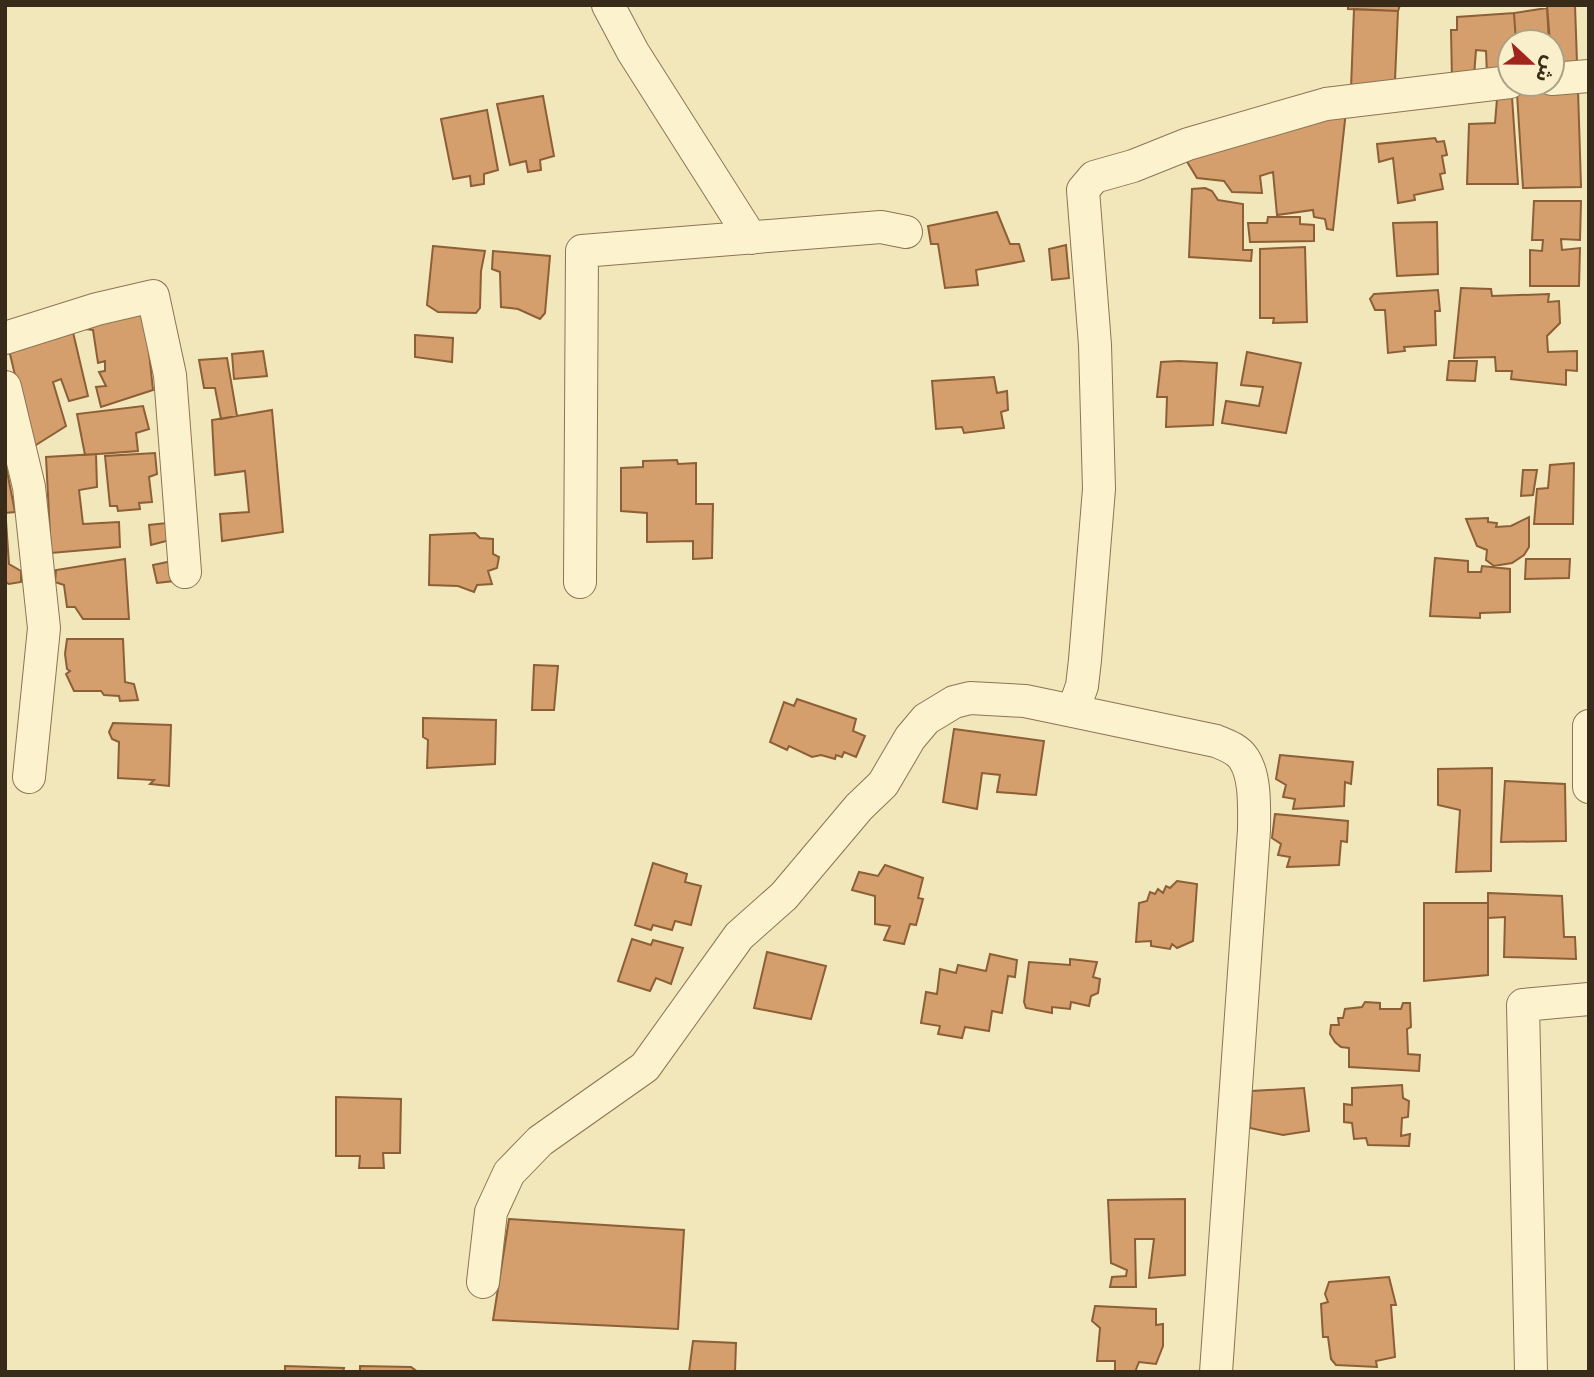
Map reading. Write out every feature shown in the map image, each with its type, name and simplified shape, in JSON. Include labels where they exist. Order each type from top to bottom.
[{"type":"street","points":[[608,5],[633,52],[751,238]]},
{"type":"street","points":[[1566,78],[1589,76]]},
{"type":"street","points":[[1073,711],[1082,686],[1099,489],[1095,345],[1083,191],[1094,177],[1288,113],[1362,98],[1496,84]]},
{"type":"street","points":[[580,582],[582,251],[881,227],[906,232]]},
{"type":"street","points":[[5,338],[153,296],[170,375],[186,572]]},
{"type":"street","points":[[5,387],[29,487],[44,628],[29,777]]},
{"type":"street","points":[[483,1282],[491,1212],[509,1173],[540,1141],[645,1067],[739,936],[784,896],[859,807],[883,784],[910,738],[926,719],[954,702],[970,698],[1025,702],[1216,741],[1237,751],[1245,760],[1254,797],[1254,830],[1216,1372]]},
{"type":"street","points":[[1589,726],[1589,787]]},
{"type":"street","points":[[1531,1372],[1522,1005],[1589,999]]},
{"type":"building","points":[[1348,5],[1400,5],[1398,11],[1348,9]]},
{"type":"building","points":[[1547,5],[1575,5],[1577,63],[1566,65],[1566,28],[1549,28]]},
{"type":"building","points":[[1547,8],[1548,28],[1515,28],[1514,13]]},
{"type":"building","points":[[1354,9],[1398,11],[1395,80],[1351,89]]},
{"type":"building","points":[[1514,13],[1515,28],[1496,28],[1496,74],[1487,75],[1486,51],[1476,50],[1474,76],[1452,79],[1451,30],[1457,30],[1457,17]]},
{"type":"building","points":[[1578,89],[1581,187],[1523,188],[1517,98],[1566,98],[1566,90]]},
{"type":"building","points":[[543,96],[554,156],[540,160],[541,170],[528,172],[526,161],[510,165],[497,104]]},
{"type":"building","points":[[1512,98],[1518,184],[1467,184],[1469,124],[1495,123],[1497,99]]},
{"type":"building","points":[[487,110],[498,170],[484,174],[484,184],[471,186],[470,176],[453,179],[441,119]]},
{"type":"building","points":[[1346,111],[1333,230],[1327,229],[1325,219],[1314,217],[1313,210],[1277,215],[1273,172],[1260,176],[1262,193],[1232,192],[1224,181],[1197,178],[1183,155]]},
{"type":"building","points":[[1435,138],[1437,142],[1444,141],[1447,155],[1442,156],[1445,173],[1440,174],[1443,189],[1414,195],[1415,200],[1398,203],[1393,158],[1379,162],[1377,144]]},
{"type":"building","points":[[1205,188],[1212,191],[1218,200],[1243,204],[1243,250],[1252,250],[1251,261],[1189,257],[1192,189]]},
{"type":"building","points":[[1534,201],[1581,201],[1580,240],[1561,239],[1562,250],[1580,248],[1579,286],[1530,286],[1530,250],[1542,251],[1543,240],[1532,240]]},
{"type":"building","points":[[997,212],[1010,244],[1019,244],[1024,261],[976,270],[978,285],[945,288],[938,244],[931,244],[928,226]]},
{"type":"building","points":[[1268,217],[1300,217],[1300,224],[1314,225],[1314,241],[1250,242],[1248,223],[1267,223]]},
{"type":"building","points":[[1437,222],[1438,274],[1397,276],[1393,223]]},
{"type":"building","points":[[1066,245],[1069,278],[1052,280],[1049,249]]},
{"type":"building","points":[[433,246],[485,251],[481,271],[480,308],[476,313],[438,312],[427,305]]},
{"type":"building","points":[[1305,247],[1307,322],[1273,323],[1274,318],[1260,318],[1260,249]]},
{"type":"building","points":[[493,251],[550,256],[545,313],[540,319],[518,309],[501,307],[500,272],[492,269]]},
{"type":"building","points":[[1461,288],[1491,289],[1492,296],[1549,294],[1548,302],[1559,301],[1560,323],[1547,336],[1548,352],[1577,351],[1577,371],[1566,370],[1566,385],[1511,379],[1512,371],[1496,371],[1495,357],[1454,358]]},
{"type":"building","points":[[1438,290],[1440,311],[1435,311],[1436,345],[1404,347],[1405,351],[1388,353],[1385,310],[1375,310],[1370,299],[1374,294]]},
{"type":"building","points":[[141,308],[145,315],[153,390],[101,407],[96,387],[106,386],[99,372],[105,371],[105,361],[98,363],[93,330],[77,328]]},
{"type":"building","points":[[72,328],[88,396],[69,401],[61,379],[53,382],[66,426],[36,445],[31,443],[10,354],[13,349]]},
{"type":"building","points":[[415,335],[453,338],[452,362],[415,357]]},
{"type":"building","points":[[263,351],[267,376],[234,379],[232,354]]},
{"type":"building","points":[[1247,352],[1301,363],[1286,433],[1222,423],[1226,401],[1259,406],[1263,387],[1241,385]]},
{"type":"building","points":[[227,358],[237,416],[221,419],[215,388],[204,388],[199,360]]},
{"type":"building","points":[[1449,361],[1477,361],[1475,381],[1447,380]]},
{"type":"building","points":[[1161,362],[1217,363],[1213,425],[1166,427],[1167,397],[1157,397]]},
{"type":"building","points":[[994,377],[997,393],[1007,391],[1008,410],[1001,412],[1004,428],[964,433],[962,427],[936,429],[932,381]]},
{"type":"building","points":[[143,406],[149,429],[136,433],[138,451],[85,455],[77,414]]},
{"type":"building","points":[[272,410],[283,532],[222,541],[220,514],[249,512],[245,471],[215,475],[212,420]]},
{"type":"building","points":[[155,453],[157,474],[149,477],[152,502],[139,503],[140,509],[118,511],[117,506],[110,506],[105,456]]},
{"type":"building","points":[[96,454],[97,487],[79,490],[83,524],[119,522],[120,547],[51,553],[46,457]]},
{"type":"building","points":[[677,460],[678,464],[696,463],[696,504],[713,504],[712,558],[693,559],[693,541],[647,542],[647,513],[621,511],[621,468],[643,467],[643,461]]},
{"type":"building","points":[[5,461],[15,512],[5,513]]},
{"type":"building","points":[[1574,463],[1573,524],[1534,524],[1537,489],[1548,488],[1550,465]]},
{"type":"building","points":[[1523,470],[1537,470],[1533,495],[1521,496]]},
{"type":"building","points":[[1529,517],[1529,547],[1524,555],[1512,563],[1494,566],[1486,560],[1487,550],[1477,546],[1466,519],[1488,518],[1488,522],[1497,523],[1496,527],[1511,526]]},
{"type":"building","points":[[6,521],[9,564],[21,571],[21,582],[9,584],[5,582]]},
{"type":"building","points":[[167,523],[170,540],[151,545],[149,525]]},
{"type":"building","points":[[475,533],[480,538],[493,539],[493,554],[499,557],[497,568],[488,571],[492,584],[477,585],[474,592],[458,586],[429,585],[430,535]]},
{"type":"building","points":[[1435,558],[1468,561],[1468,572],[1481,572],[1482,566],[1510,569],[1510,612],[1480,613],[1480,618],[1430,616]]},
{"type":"building","points":[[125,559],[129,619],[83,619],[75,607],[67,607],[64,585],[55,582],[56,570]]},
{"type":"building","points":[[1526,559],[1570,559],[1569,578],[1525,579]]},
{"type":"building","points":[[172,561],[174,581],[157,583],[153,565]]},
{"type":"building","points":[[67,639],[123,639],[125,682],[134,684],[138,700],[120,701],[119,696],[104,695],[101,691],[74,691],[66,674],[70,671],[67,669],[65,654]]},
{"type":"building","points":[[534,665],[558,666],[554,710],[532,710]]},
{"type":"building","points":[[797,699],[856,719],[853,731],[865,736],[856,757],[844,752],[842,757],[836,755],[835,759],[821,755],[812,757],[789,746],[787,750],[770,742],[784,702],[794,706]]},
{"type":"building","points":[[423,718],[496,720],[495,764],[427,768],[428,740],[423,737]]},
{"type":"building","points":[[113,723],[171,725],[169,786],[150,784],[154,780],[118,778],[119,742],[112,739],[109,732]]},
{"type":"building","points":[[954,729],[1044,741],[1036,795],[997,792],[1000,775],[982,773],[977,809],[943,802]]},
{"type":"building","points":[[1280,755],[1353,762],[1351,784],[1345,782],[1344,806],[1293,809],[1295,799],[1283,797],[1286,785],[1276,779]]},
{"type":"building","points":[[1492,768],[1491,871],[1456,872],[1460,810],[1438,805],[1438,769]]},
{"type":"building","points":[[1505,781],[1565,784],[1566,841],[1501,842]]},
{"type":"building","points":[[1275,814],[1348,821],[1347,842],[1341,841],[1339,865],[1287,867],[1290,857],[1278,855],[1281,844],[1272,838]]},
{"type":"building","points":[[653,863],[687,874],[685,882],[701,886],[691,925],[675,921],[672,930],[653,925],[651,930],[635,925]]},
{"type":"building","points":[[885,865],[923,878],[918,898],[923,899],[916,925],[910,924],[904,944],[884,940],[890,926],[875,924],[875,896],[852,890],[859,872],[878,876]]},
{"type":"building","points":[[1177,881],[1197,884],[1193,941],[1177,948],[1172,944],[1170,949],[1151,946],[1151,941],[1136,942],[1139,903],[1147,901],[1150,892],[1155,894],[1158,889],[1163,893],[1166,886],[1170,888]]},
{"type":"building","points":[[1488,893],[1562,896],[1564,937],[1575,937],[1576,959],[1504,957],[1505,917],[1488,918]]},
{"type":"building","points":[[1424,903],[1488,903],[1488,975],[1424,981]]},
{"type":"building","points":[[632,939],[651,945],[653,940],[683,948],[671,984],[656,978],[650,991],[618,981]]},
{"type":"building","points":[[767,952],[826,966],[811,1019],[754,1008]]},
{"type":"building","points":[[990,954],[1017,960],[1015,977],[1008,976],[1002,1013],[992,1011],[989,1031],[965,1027],[962,1038],[938,1034],[940,1026],[921,1023],[926,992],[937,994],[940,969],[956,973],[958,965],[986,971]]},
{"type":"building","points":[[1070,959],[1097,962],[1093,977],[1100,979],[1098,993],[1091,996],[1089,1006],[1071,1002],[1070,1009],[1052,1007],[1052,1013],[1026,1008],[1024,1002],[1029,962],[1070,965]]},
{"type":"building","points":[[1365,1002],[1380,1003],[1380,1009],[1401,1009],[1403,1003],[1410,1003],[1408,1054],[1420,1055],[1419,1071],[1349,1067],[1349,1048],[1341,1047],[1335,1042],[1330,1034],[1331,1025],[1339,1025],[1338,1018],[1343,1018],[1345,1009],[1362,1007]]},
{"type":"building","points":[[1402,1085],[1403,1098],[1409,1101],[1408,1117],[1402,1118],[1401,1136],[1410,1134],[1409,1146],[1368,1145],[1366,1138],[1354,1139],[1352,1123],[1344,1122],[1344,1104],[1352,1105],[1352,1088]]},
{"type":"building","points":[[1304,1088],[1309,1131],[1283,1135],[1250,1128],[1252,1091]]},
{"type":"building","points":[[336,1097],[401,1099],[400,1153],[383,1153],[384,1168],[359,1168],[360,1156],[336,1156]]},
{"type":"building","points":[[1185,1199],[1185,1275],[1149,1278],[1154,1239],[1135,1239],[1136,1287],[1110,1287],[1112,1277],[1126,1276],[1127,1270],[1111,1263],[1108,1200]]},
{"type":"building","points":[[509,1219],[684,1230],[678,1329],[493,1320]]},
{"type":"building","points":[[1389,1277],[1396,1305],[1391,1305],[1395,1357],[1376,1361],[1377,1367],[1336,1365],[1331,1359],[1328,1337],[1323,1337],[1321,1304],[1328,1302],[1325,1294],[1329,1282]]},
{"type":"building","points":[[1095,1306],[1156,1309],[1156,1325],[1163,1324],[1163,1346],[1156,1364],[1139,1362],[1135,1372],[1115,1372],[1115,1361],[1097,1361],[1100,1328],[1092,1321]]},
{"type":"building","points":[[693,1341],[736,1343],[735,1372],[689,1372]]},
{"type":"building","points":[[285,1366],[344,1368],[343,1372],[285,1372]]},
{"type":"building","points":[[360,1366],[411,1367],[418,1372],[360,1372]]}]
